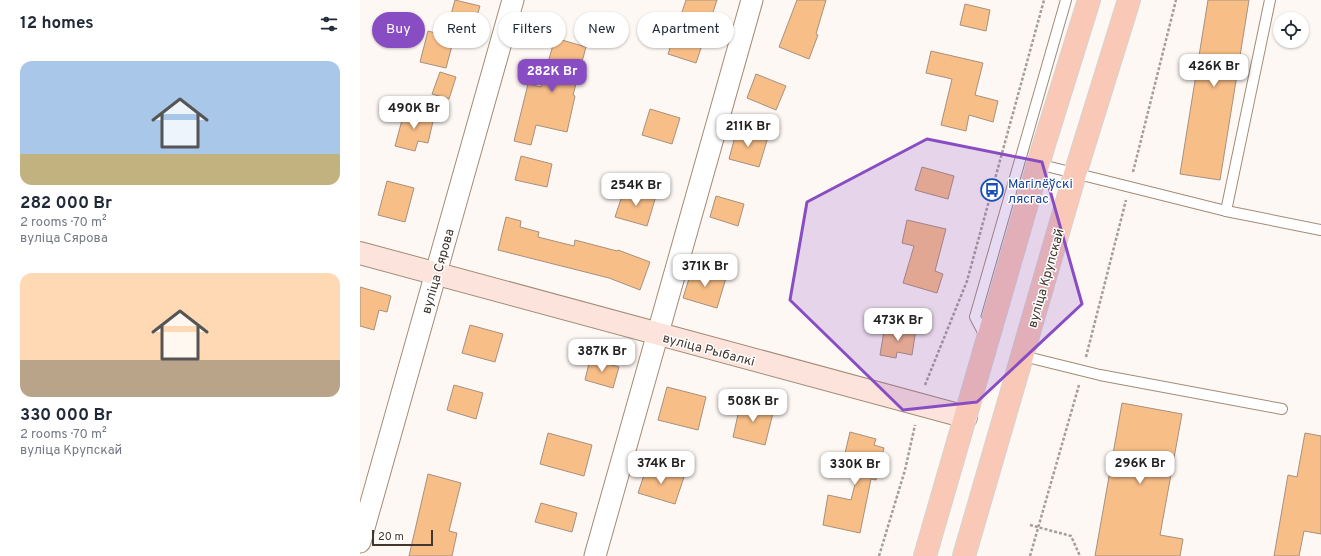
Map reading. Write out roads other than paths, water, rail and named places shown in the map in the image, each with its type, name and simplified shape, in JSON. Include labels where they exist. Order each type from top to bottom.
[{"type":"main road","points":[[925,556],[1038,164],[1089,0]]},
{"type":"main road","name":"вуліца Крупскай","points":[[964,556],[1075,174],[1129,0]]},
{"type":"street","name":"вуліца Сярова","points":[[360,542],[513,0]]},
{"type":"street","points":[[595,556],[752,0]]},
{"type":"street","name":"вуліца Рыбалкі","points":[[360,253],[658,335],[966,417]]},
{"type":"lane","points":[[987,340],[975,317],[1066,0]]},
{"type":"lane","points":[[1226,210],[1270,0]]},
{"type":"lane","points":[[1038,164],[1129,188],[1321,230]]},
{"type":"lane","points":[[1023,356],[1100,375],[1282,409]]},
{"type":"place","name":"Магілёўскі лясгас","points":[[992,190]]}]
